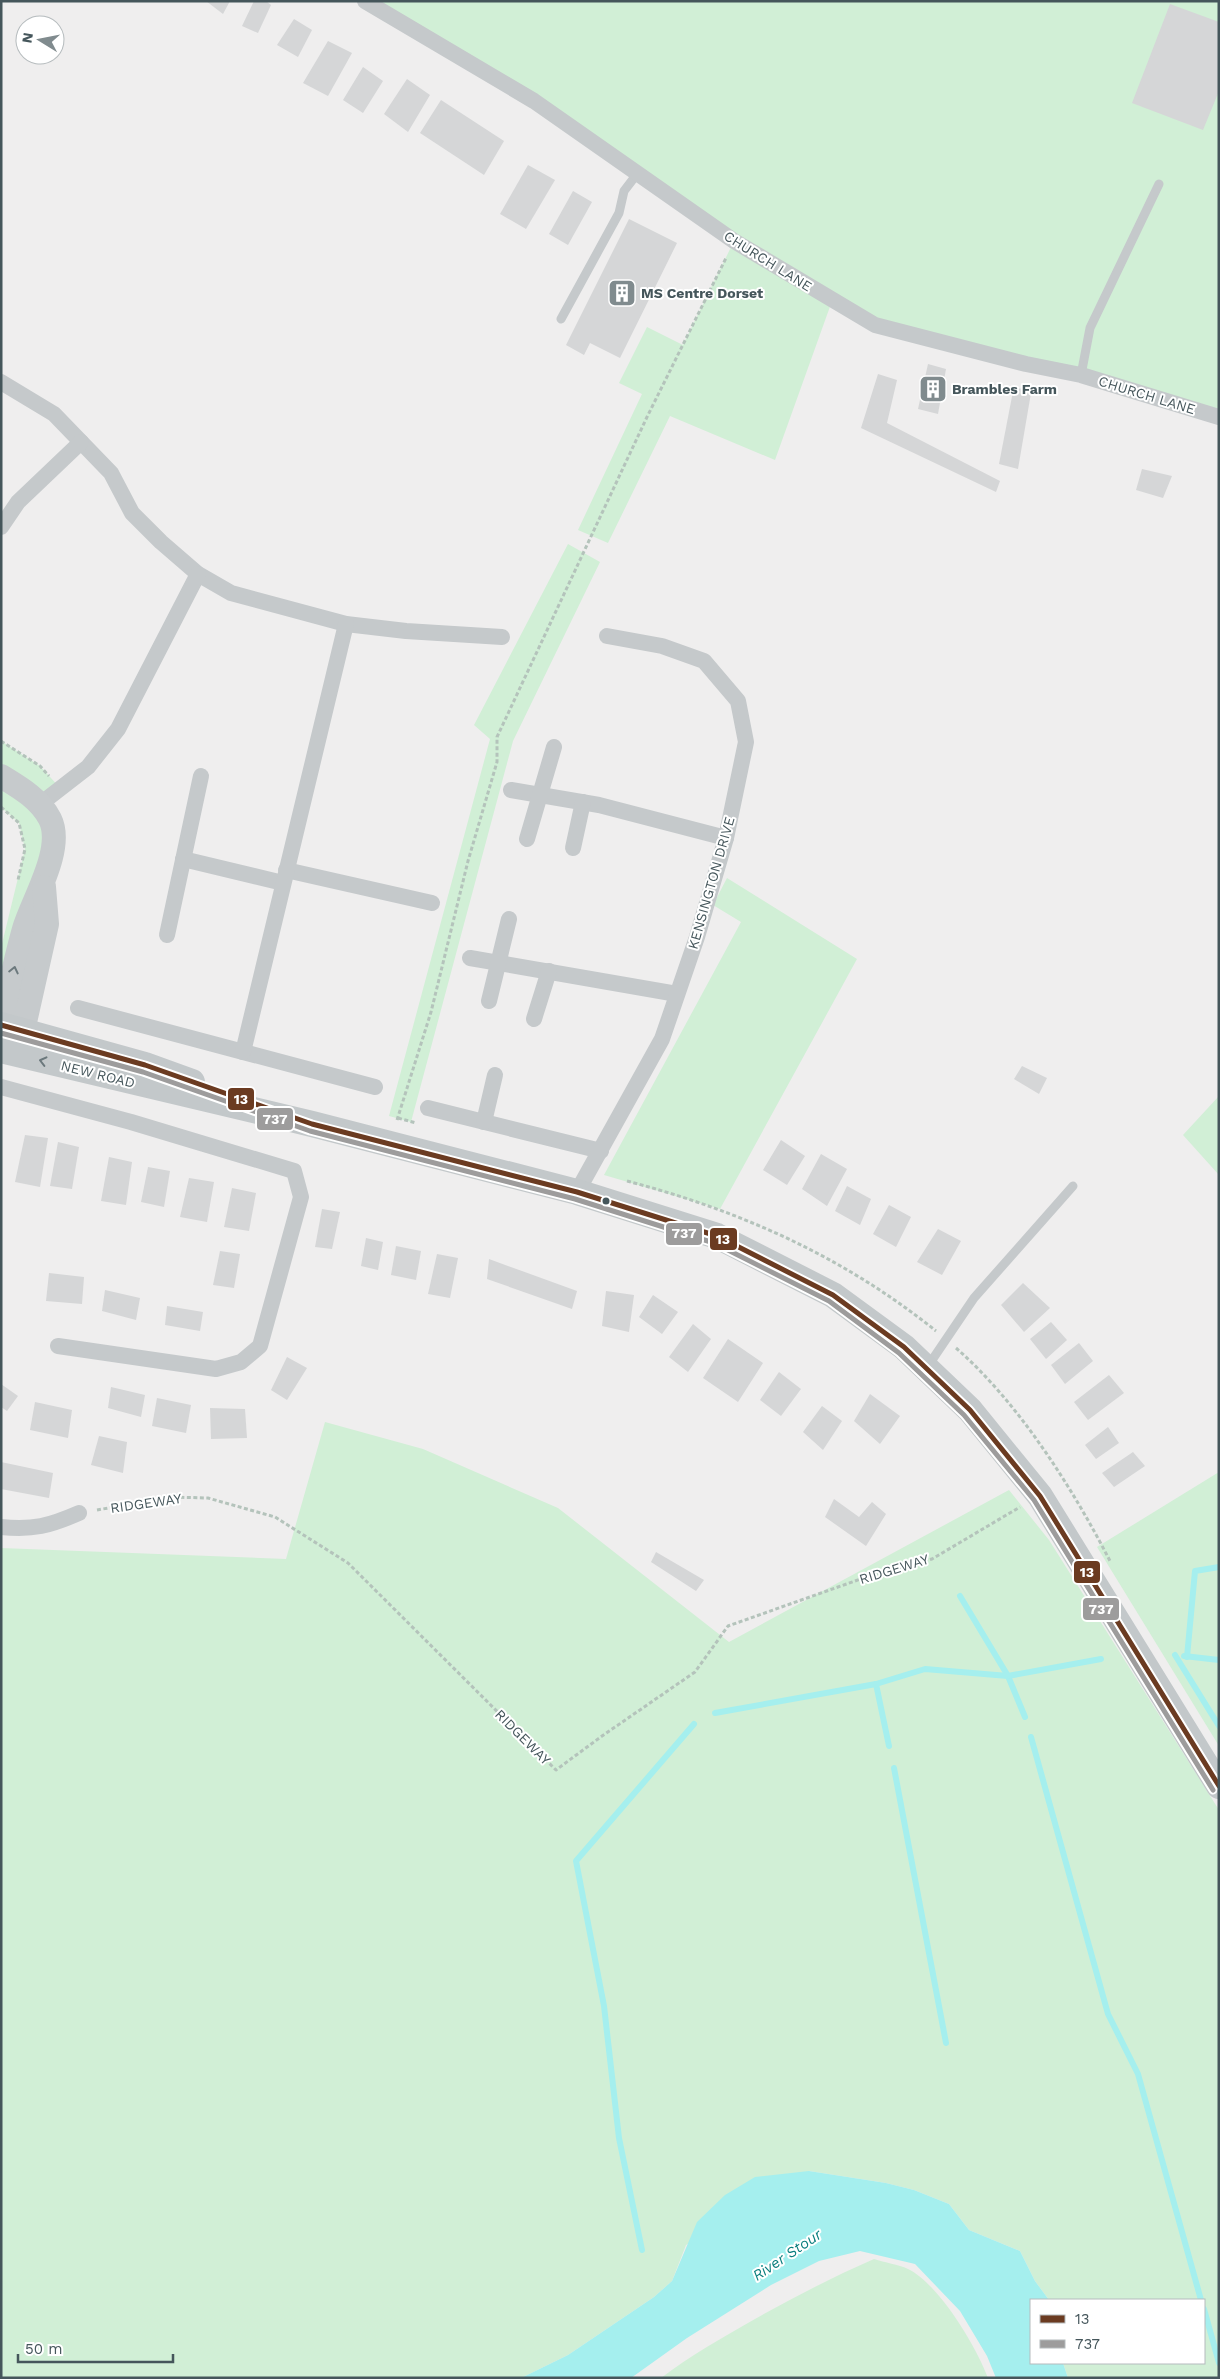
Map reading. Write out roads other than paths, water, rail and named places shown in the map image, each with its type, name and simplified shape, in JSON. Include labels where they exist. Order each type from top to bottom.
[{"type":"main road","name":"NEW ROAD","points":[[7,1037],[145,1065],[312,1124],[583,1182],[725,1240],[833,1295],[904,1347],[970,1410],[1040,1496],[1219,1786]]},
{"type":"street","name":"CHURCH LANE","points":[[365,1],[534,102],[734,241],[875,324],[1026,364],[1081,375],[1219,417]]},
{"type":"street","points":[[1,382],[54,414],[111,473],[132,513],[161,542],[198,574],[231,593],[346,624],[406,631],[502,637]]},
{"type":"street","points":[[1,527],[18,502],[81,442]]},
{"type":"street","points":[[39,806],[88,767],[118,729],[198,574]]},
{"type":"street","points":[[243,1052],[346,624]]},
{"type":"street","name":"KENSINGTON DRIVE","points":[[583,1182],[662,1039],[697,938],[726,838],[746,742],[738,701],[704,661],[662,646],[608,636]]},
{"type":"street","points":[[527,839],[554,747]]},
{"type":"street","points":[[1,776],[27,792],[49,818],[53,830],[44,882],[24,927],[7,1037]]},
{"type":"street","points":[[166,935],[201,776]]},
{"type":"street","points":[[511,790],[583,802],[726,838]]},
{"type":"street","points":[[573,848],[583,802]]},
{"type":"street","points":[[183,859],[432,903]]},
{"type":"street","points":[[489,1001],[509,919]]},
{"type":"street","points":[[470,958],[677,994]]},
{"type":"street","points":[[534,1019],[549,971]]},
{"type":"street","points":[[78,1008],[375,1087]]},
{"type":"street","points":[[484,1122],[495,1075]]},
{"type":"street","points":[[1,1087],[131,1122],[294,1171],[301,1197],[260,1346],[241,1362],[216,1369],[58,1346]]},
{"type":"street","points":[[428,1108],[601,1152]]},
{"type":"street","points":[[1,1527],[28,1529],[56,1523],[79,1513]]},
{"type":"lane","points":[[561,319],[619,213],[624,191],[637,174]]},
{"type":"lane","points":[[1081,375],[1090,328],[1159,184]]},
{"type":"lane","points":[[926,1368],[974,1298],[1073,1186]]},
{"type":"water","name":"River Stour","points":[[809,2171],[886,2183],[914,2190],[949,2204],[969,2230],[1020,2251],[1035,2281],[1048,2299],[1030,2299],[1030,2364],[1063,2364],[1068,2378],[996,2378],[987,2356],[960,2311],[915,2264],[860,2251],[819,2261],[771,2285],[687,2338],[631,2378],[521,2378],[568,2355],[654,2297],[672,2281],[697,2222],[725,2195],[755,2177]]},
{"type":"waterway","points":[[1187,1657],[1195,1571],[1219,1567]]},
{"type":"waterway","points":[[960,1596],[1008,1676],[1025,1717]]},
{"type":"waterway","points":[[1175,1655],[1219,1726]]},
{"type":"waterway","points":[[1184,1656],[1219,1660]]},
{"type":"waterway","points":[[715,1713],[876,1684],[925,1669],[1008,1676],[1101,1659]]},
{"type":"waterway","points":[[876,1684],[889,1746]]},
{"type":"waterway","points":[[642,2250],[619,2138],[604,2006],[576,1861],[694,1724]]},
{"type":"waterway","points":[[1031,1737],[1108,2014],[1138,2074],[1201,2299]]},
{"type":"waterway","points":[[894,1768],[946,2043]]},
{"type":"waterway","points":[[1205,2313],[1219,2363]]},
{"type":"place","name":"MS Centre Dorset","points":[[622,293]]},
{"type":"place","name":"Brambles Farm","points":[[933,389]]}]
